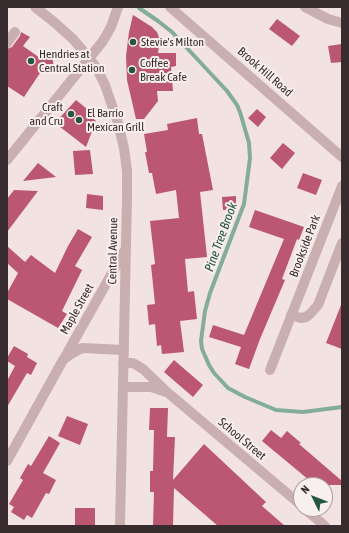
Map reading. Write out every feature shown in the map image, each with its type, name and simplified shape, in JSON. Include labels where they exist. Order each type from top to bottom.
[{"type":"street","name":"Central Avenue","points":[[35,7],[54,22],[90,58],[105,85],[124,148],[126,171],[126,249],[120,526]]},
{"type":"street","points":[[7,160],[107,35],[118,7]]},
{"type":"street","name":"Brook Hill Road","points":[[170,7],[342,158]]},
{"type":"street","points":[[304,7],[328,19],[342,23]]},
{"type":"street","points":[[7,43],[15,32]]},
{"type":"street","name":"Brookside Park","points":[[270,370],[342,186]]},
{"type":"street","points":[[291,315],[301,318],[306,317],[318,305],[342,242]]},
{"type":"street","name":"Maple Street","points":[[7,461],[126,249]]},
{"type":"street","name":"Maple Street","points":[[63,360],[72,352],[82,348],[124,350]]},
{"type":"street","name":"School Street","points":[[123,363],[133,364],[143,369],[167,392],[293,499]]},
{"type":"street","name":"School Street","points":[[123,387],[151,387],[167,392]]},
{"type":"street","points":[[314,517],[325,526]]},
{"type":"building","points":[[133,15],[157,32],[160,40],[158,53],[176,53],[176,66],[171,67],[173,91],[157,91],[158,101],[144,119],[136,119],[127,80],[126,56]]},
{"type":"building","points":[[277,19],[300,36],[292,46],[269,29]]},
{"type":"building","name":"Hendries at Central Station","points":[[21,32],[30,37],[23,46],[40,58],[52,56],[54,67],[42,70],[24,97],[7,86],[7,49],[12,47],[20,36]]},
{"type":"building","points":[[342,44],[342,62],[331,63],[328,46]]},
{"type":"building","points":[[76,100],[92,113],[90,116],[96,121],[86,147],[55,123]]},
{"type":"building","points":[[257,109],[266,117],[258,127],[248,118]]},
{"type":"building","points":[[197,118],[199,134],[202,134],[213,190],[200,192],[207,257],[185,259],[188,292],[194,291],[197,319],[180,321],[184,352],[162,354],[161,345],[157,346],[155,324],[149,325],[147,305],[155,304],[151,265],[155,264],[150,221],[179,218],[176,190],[156,194],[152,173],[149,173],[145,152],[147,152],[144,134],[168,130],[167,124]]},
{"type":"building","points":[[283,143],[295,153],[282,169],[270,158]]},
{"type":"building","points":[[90,150],[93,174],[75,175],[73,151]]},
{"type":"building","points":[[38,163],[56,177],[23,181]]},
{"type":"building","points":[[303,173],[322,180],[316,195],[297,188]]},
{"type":"building","points":[[14,190],[38,191],[7,232],[7,199]]},
{"type":"building","points":[[87,194],[103,196],[103,210],[86,208]]},
{"type":"building","points":[[236,196],[236,209],[223,210],[222,197]]},
{"type":"building","points":[[255,210],[304,227],[299,240],[297,239],[282,279],[285,280],[249,369],[235,364],[241,347],[209,337],[213,325],[244,335],[284,239],[249,227]]},
{"type":"building","points":[[78,229],[92,237],[75,266],[82,270],[62,311],[67,314],[58,328],[7,299],[7,293],[18,273],[7,263],[7,246],[25,262],[31,255],[55,273]]},
{"type":"building","points":[[342,305],[342,349],[326,343]]},
{"type":"building","points":[[14,346],[28,354],[27,357],[37,363],[31,375],[27,373],[7,407],[7,381],[15,366],[7,361],[7,358]]},
{"type":"building","points":[[174,360],[203,385],[193,397],[164,372]]},
{"type":"building","points":[[150,408],[168,408],[167,437],[175,437],[173,480],[204,444],[266,502],[262,506],[285,526],[218,526],[174,488],[173,526],[153,526],[154,492],[150,492],[150,471],[153,471],[154,430],[149,430]]},
{"type":"building","points":[[67,416],[88,424],[80,445],[58,436]]},
{"type":"building","points":[[271,430],[281,438],[287,431],[301,443],[299,444],[342,481],[342,485],[333,485],[333,477],[305,477],[262,441]]},
{"type":"building","points":[[49,436],[60,443],[43,473],[56,480],[49,494],[46,493],[32,518],[27,515],[24,520],[11,512],[14,507],[9,504],[23,480],[20,478],[28,464],[31,466]]},
{"type":"building","points":[[75,508],[95,508],[95,526],[75,526]]},
{"type":"waterway","name":"Pine Tree Brook","points":[[139,8],[172,32],[227,91],[240,112],[249,143],[250,158],[244,204],[210,293],[205,311],[201,341],[202,349],[209,365],[214,373],[228,388],[276,410],[303,412],[342,407]]},
{"type":"place","name":"Stevie's Milton","points":[[133,42]]},
{"type":"place","name":"Hendries at Central Station","points":[[31,61]]},
{"type":"place","name":"Coffee Break Cafe","points":[[132,70]]},
{"type":"place","name":"Craft and Cru","points":[[71,114]]},
{"type":"place","name":"El Barrio Mexican Grill","points":[[79,120]]}]
